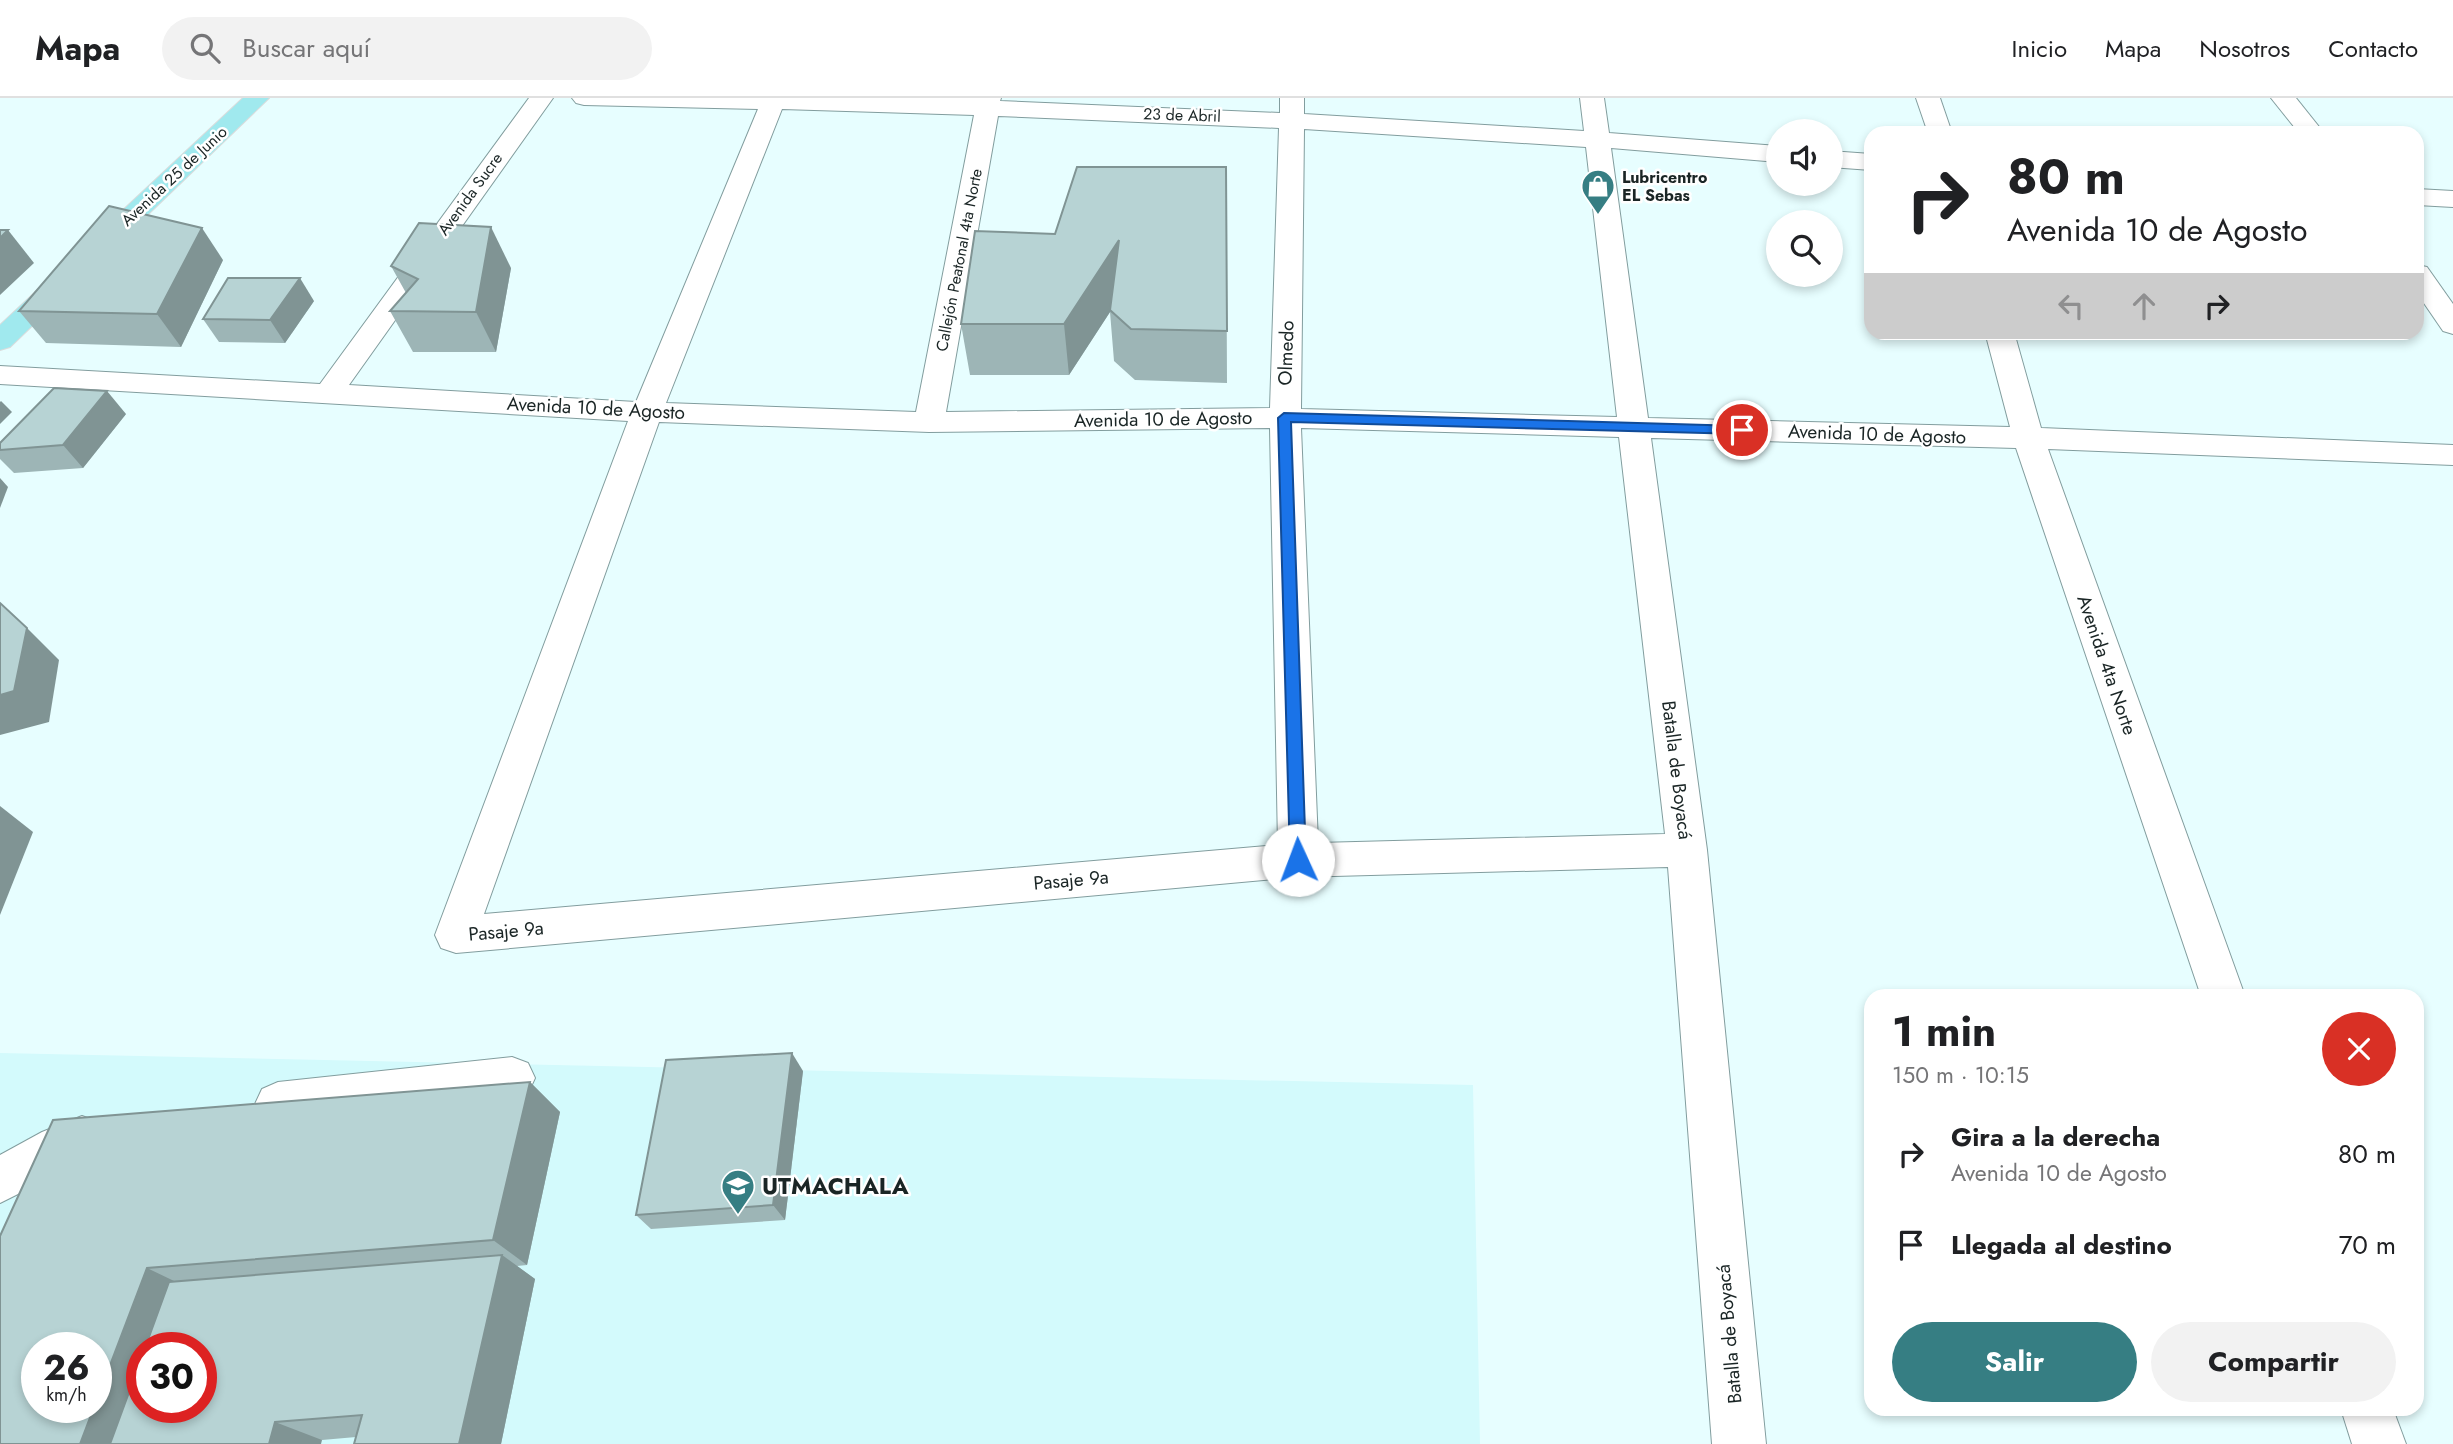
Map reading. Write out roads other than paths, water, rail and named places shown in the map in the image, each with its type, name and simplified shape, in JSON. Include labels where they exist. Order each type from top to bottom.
[{"type":"main road","name":"Avenida 25 de Junio","points":[[0,341],[257,98]]},
{"type":"street","name":"Avenida Sucre","points":[[328,394],[373,327],[541,98]]},
{"type":"street","name":"23 de Abril","points":[[584,98],[1293,109],[1766,153]]},
{"type":"street","name":"Batalla de Boyacá","points":[[1592,98],[1687,850],[1739,1444]]},
{"type":"street","points":[[1928,98],[1938,126]]},
{"type":"street","points":[[2283,98],[2306,126]]},
{"type":"street","points":[[647,412],[774,99]]},
{"type":"street","name":"Callejón Peatonal 4ta Norte","points":[[929,422],[988,103]]},
{"type":"street","name":"Olmedo","points":[[1293,109],[1284,418],[1298,860]]},
{"type":"street","points":[[1843,160],[1864,161]]},
{"type":"street","points":[[2424,197],[2453,199]]},
{"type":"street","points":[[2424,283],[2453,325]]},
{"type":"street","name":"Avenida 4ta Norte","points":[[2001,340],[2028,438],[2221,989]]},
{"type":"street","name":"Avenida 10 de Agosto","points":[[0,375],[647,412],[929,422],[1284,418],[2028,438],[2453,455]]},
{"type":"street","name":"Pasaje 9a","points":[[647,412],[456,935],[1298,860],[1687,850]]},
{"type":"street","points":[[239,1108],[512,1078]]},
{"type":"street","points":[[0,1180],[58,1148],[117,1125]]},
{"type":"street","points":[[2369,1416],[2379,1444]]},
{"type":"place","name":"Lubricentro EL Sebas","points":[[1598,216]]},
{"type":"place","name":"UTMACHALA","points":[[738,1216]]}]
